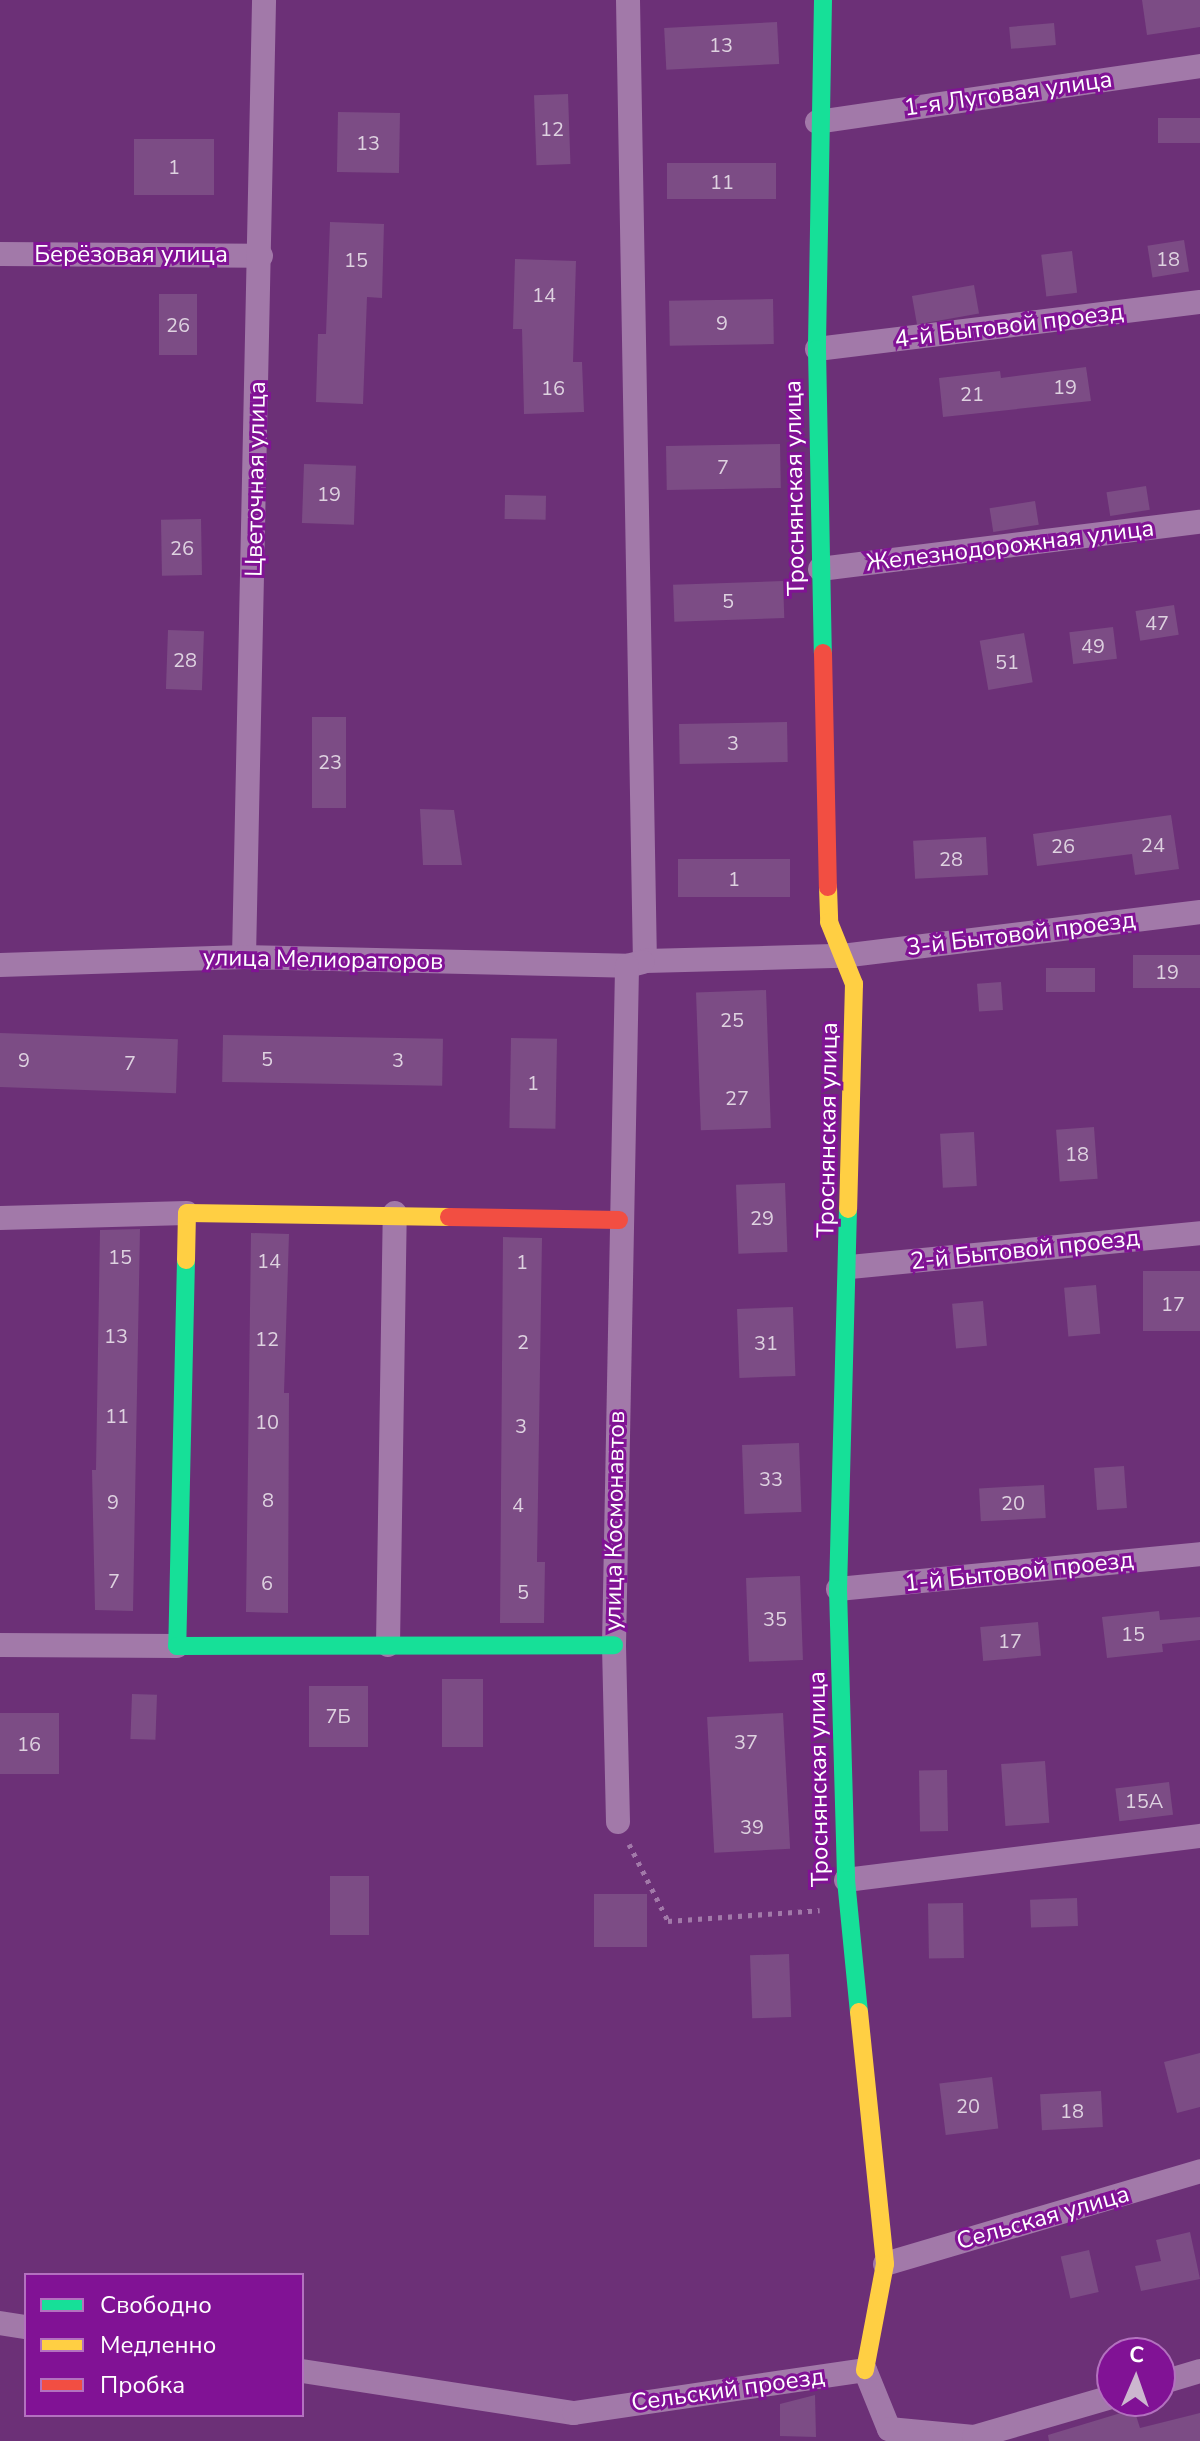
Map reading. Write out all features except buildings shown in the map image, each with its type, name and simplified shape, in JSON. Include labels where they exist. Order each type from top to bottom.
[{"type":"street","name":"Цветочная улица","points":[[244,957],[264,0]]},
{"type":"street","name":"улица Космонавтов","points":[[0,1645],[614,1645],[619,1220],[636,964],[628,0]]},
{"type":"street","name":"Троснянская улица","points":[[823,0],[817,122],[817,349],[829,922],[854,984],[850,1267],[838,1589],[846,1908],[885,2264],[865,2370]]},
{"type":"street","name":"1-я Луговая улица","points":[[817,122],[1200,66]]},
{"type":"street","name":"Берёзовая улица","points":[[0,254],[261,256]]},
{"type":"street","name":"4-й Бытовой проезд","points":[[817,349],[1200,302]]},
{"type":"street","name":"Железнодорожная улица","points":[[820,569],[1200,522]]},
{"type":"street","name":"3-й Бытовой проезд","points":[[636,964],[842,956],[1200,912]]},
{"type":"street","name":"улица Мелиораторов","points":[[0,965],[244,957],[636,964]]},
{"type":"street","points":[[0,1218],[187,1213],[395,1213],[619,1220]]},
{"type":"street","points":[[177,1646],[187,1213]]},
{"type":"street","points":[[388,1645],[395,1213]]},
{"type":"street","name":"2-й Бытовой проезд","points":[[850,1267],[1200,1233]]},
{"type":"street","name":"1-й Бытовой проезд","points":[[838,1589],[1200,1554]]},
{"type":"street","points":[[614,1645],[618,1822]]},
{"type":"street","points":[[846,1880],[1200,1836]]},
{"type":"street","name":"Сельская улица","points":[[885,2264],[1200,2171]]},
{"type":"street","points":[[0,2323],[24,2327]]},
{"type":"street","points":[[865,2370],[889,2429],[974,2437],[1096,2402]]},
{"type":"street","name":"Сельский проезд","points":[[304,2371],[574,2413],[865,2370]]},
{"type":"street","points":[[1176,2378],[1200,2371]]},
{"type":"path","points":[[618,1822],[668,1921],[846,1908]]},
{"type":"traffic: fast","points":[[823,0],[817,349],[823,653]]},
{"type":"traffic: fast","points":[[848,1209],[838,1589],[846,1880],[859,2012]]},
{"type":"traffic: fast","points":[[186,1260],[177,1646],[614,1645]]},
{"type":"traffic: slow","points":[[828,887],[829,922],[854,984],[848,1209]]},
{"type":"traffic: slow","points":[[186,1260],[187,1213],[449,1217]]},
{"type":"traffic: slow","points":[[859,2012],[885,2264],[865,2370]]},
{"type":"traffic: jam","points":[[823,653],[828,887]]},
{"type":"traffic: jam","points":[[449,1217],[619,1220]]}]
